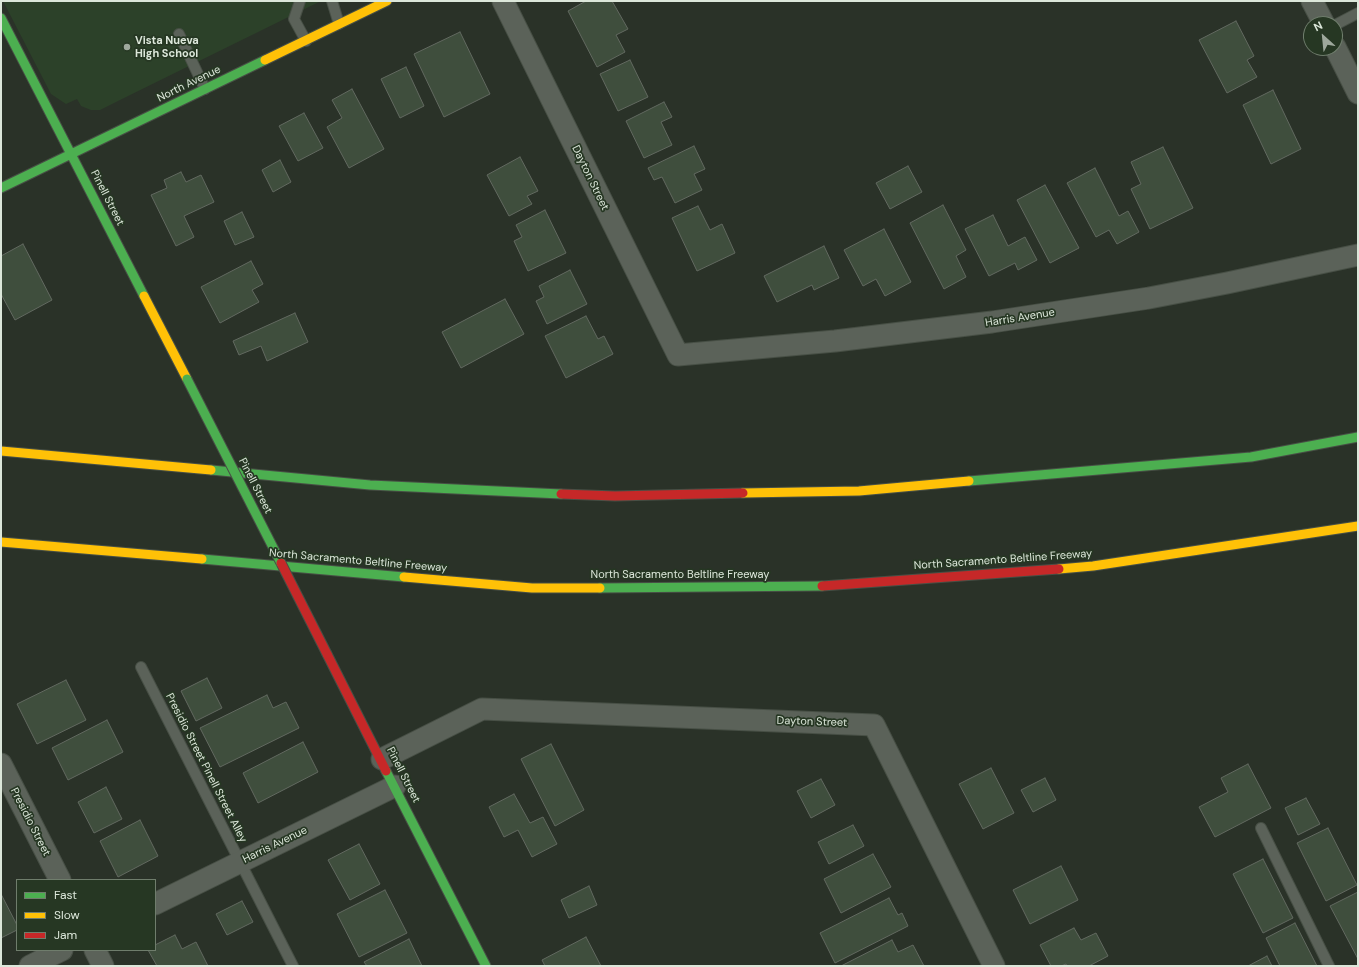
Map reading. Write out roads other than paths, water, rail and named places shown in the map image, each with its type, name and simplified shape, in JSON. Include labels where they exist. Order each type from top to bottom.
[{"type":"main road","name":"North Avenue","points":[[1,188],[387,1]]},
{"type":"main road","name":"Pinell Street","points":[[1,18],[382,759],[486,966]]},
{"type":"main road","points":[[1,451],[370,486],[615,496],[859,491],[1251,457],[1358,438]]},
{"type":"main road","name":"North Sacramento Beltline Freeway","points":[[1,542],[532,588],[813,587],[1094,566],[1358,526]]},
{"type":"street","name":"Dayton Street","points":[[503,1],[678,355]]},
{"type":"street","points":[[1312,1],[1320,16]]},
{"type":"street","points":[[1340,56],[1358,93]]},
{"type":"street","name":"Harris Avenue","points":[[678,355],[836,341],[992,322],[1157,296],[1227,283],[1358,255]]},
{"type":"street","name":"Dayton Street","points":[[382,759],[482,709],[874,725],[994,966]]},
{"type":"street","name":"Presidio Street","points":[[1,764],[59,879]]},
{"type":"street","name":"Harris Avenue","points":[[156,904],[395,786]]},
{"type":"street","points":[[30,966],[60,951]]},
{"type":"street","points":[[96,951],[103,966]]},
{"type":"lane","points":[[300,1],[294,18],[306,41]]},
{"type":"lane","points":[[332,1],[339,24]]},
{"type":"lane","points":[[1343,21],[1358,13]]},
{"type":"lane","points":[[179,34],[205,90]]},
{"type":"lane","name":"Presidio Street Pinell Street Alley","points":[[141,667],[293,966]]},
{"type":"lane","points":[[1261,828],[1329,966]]},
{"type":"place","name":"Vista Nueva High School","points":[[127,47]]}]
